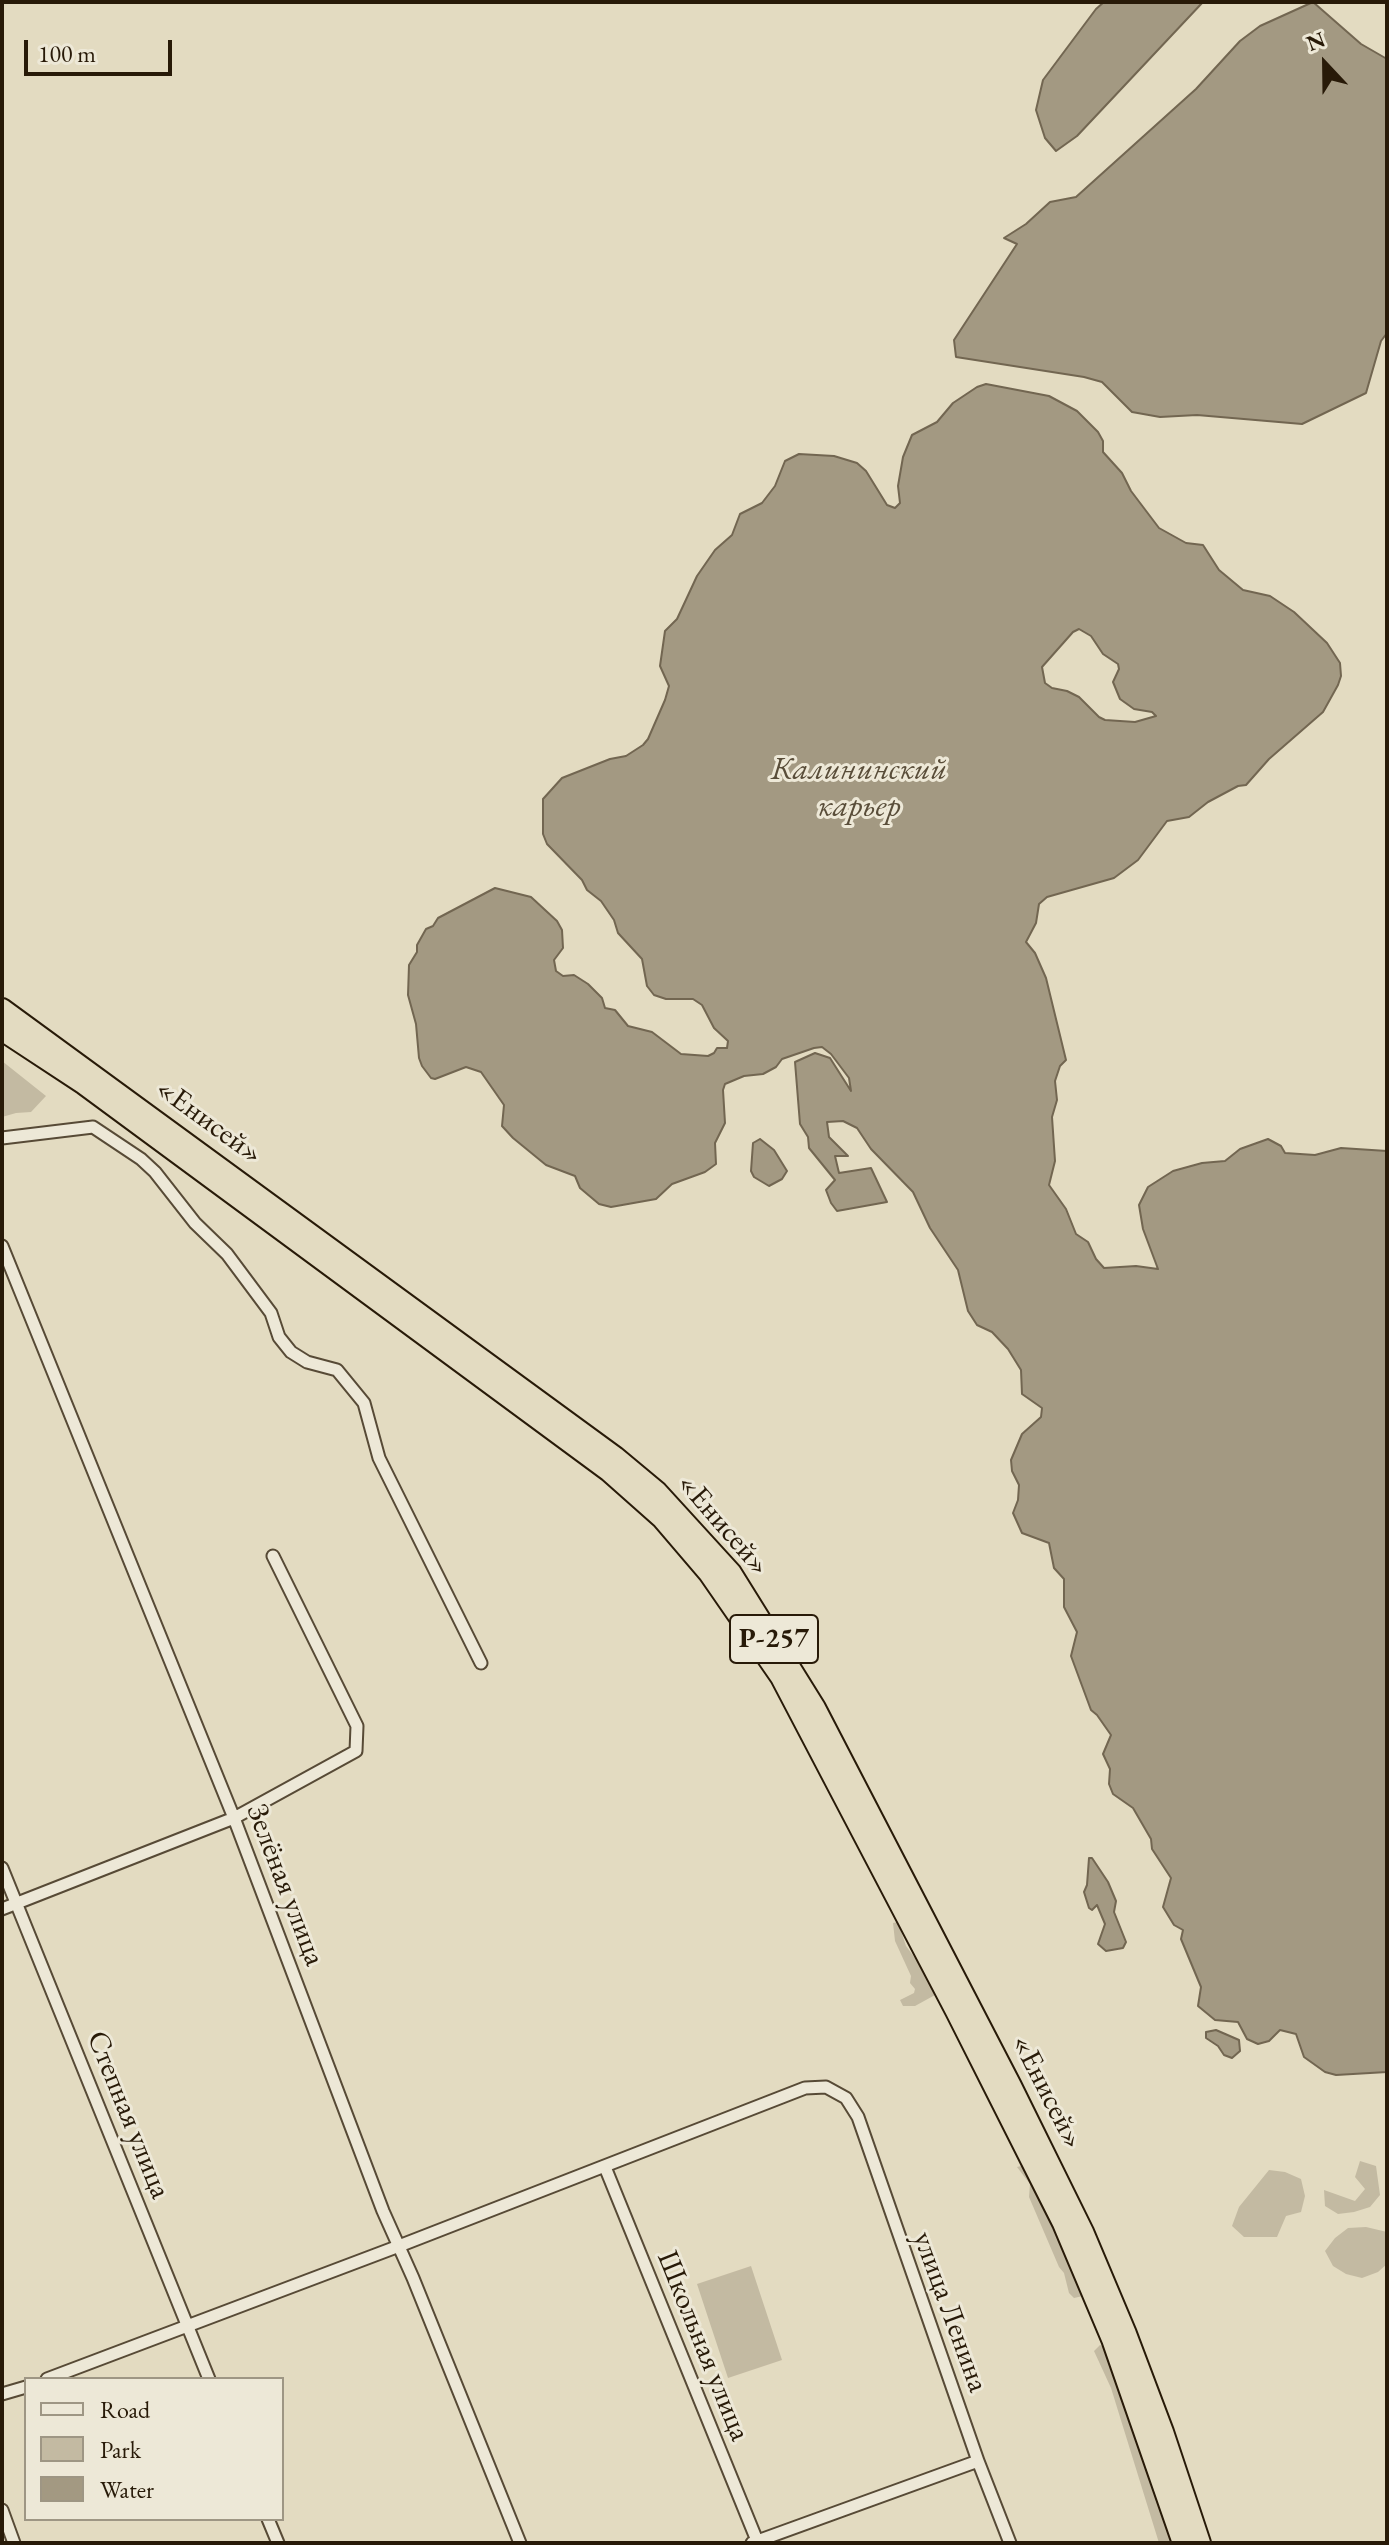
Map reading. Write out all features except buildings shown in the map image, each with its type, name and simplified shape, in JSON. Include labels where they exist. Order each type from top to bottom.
[{"type":"highway","name":"«Енисей»","points":[[2,1009],[604,1449],[657,1492],[731,1573],[815,1708],[1083,2232],[1158,2418],[1200,2543]]},
{"type":"highway","name":"«Енисей»","points":[[2,1030],[84,1084],[609,1471],[662,1518],[709,1573],[788,1691],[1063,2223],[1112,2339],[1183,2543]]},
{"type":"street","points":[[2,1138],[93,1127],[141,1159],[195,1223],[227,1254],[271,1313],[279,1337],[291,1352],[307,1362],[337,1370],[364,1403],[379,1458],[481,1663]]},
{"type":"street","name":"Зелёная улица","points":[[2,1246],[234,1818],[383,2211],[520,2543]]},
{"type":"street","points":[[2,1909],[234,1818],[356,1751],[357,1726],[273,1556]]},
{"type":"street","name":"Степная улица","points":[[2,1868],[208,2377]]},
{"type":"street","name":"улица Ленина","points":[[605,2167],[805,2088],[826,2087],[846,2098],[858,2117],[978,2461],[1010,2543]]},
{"type":"street","points":[[52,2377],[605,2167]]},
{"type":"street","name":"Школьная улица","points":[[605,2167],[755,2542]]},
{"type":"street","points":[[2,2394],[24,2388]]},
{"type":"street","points":[[755,2542],[978,2461]]},
{"type":"street","points":[[2,2510],[14,2543]]},
{"type":"street","points":[[269,2521],[278,2543]]},
{"type":"green space","points":[[2,1061],[46,1096],[31,1112],[2,1117]]},
{"type":"green space","points":[[898,1922],[906,1946],[921,1966],[928,1983],[936,1990],[935,1995],[915,2006],[903,2006],[900,2000],[914,1993],[915,1989],[895,1941],[893,1923]]},
{"type":"green space","points":[[1360,2161],[1376,2166],[1380,2195],[1370,2207],[1338,2214],[1325,2206],[1324,2190],[1355,2201],[1365,2189],[1355,2177]]},
{"type":"green space","points":[[1025,2165],[1040,2189],[1083,2296],[1074,2298],[1069,2293],[1064,2273],[1029,2197],[1030,2184],[1017,2167]]},
{"type":"green space","points":[[1269,2170],[1285,2172],[1301,2179],[1305,2196],[1301,2212],[1286,2216],[1277,2237],[1244,2237],[1232,2226],[1239,2207]]},
{"type":"green space","points":[[1366,2227],[1387,2232],[1387,2264],[1378,2272],[1362,2278],[1346,2274],[1333,2266],[1325,2251],[1348,2228]]},
{"type":"green space","points":[[751,2266],[782,2360],[728,2378],[697,2284]]},
{"type":"green space","points":[[1100,2345],[1106,2348],[1178,2543],[1159,2543],[1111,2388],[1094,2351]]},
{"type":"water","points":[[1104,2],[1203,2],[1077,136],[1056,151],[1045,138],[1036,110],[1043,80]]},
{"type":"water","points":[[1313,2],[1361,44],[1387,59],[1387,333],[1381,341],[1366,393],[1302,424],[1197,415],[1160,417],[1132,412],[1102,382],[956,357],[954,340],[1017,244],[1004,238],[1026,224],[1050,202],[1076,197],[1196,89],[1240,41],[1260,26]]},
{"type":"water","name":"Калининский карьер","points":[[986,384],[1049,396],[1077,411],[1098,432],[1103,441],[1103,452],[1122,473],[1131,491],[1159,528],[1186,543],[1203,545],[1219,570],[1243,590],[1270,596],[1294,612],[1327,643],[1340,663],[1338,685],[1323,712],[1269,759],[1246,785],[1208,802],[1189,817],[1167,821],[1138,860],[1114,878],[1047,897],[1039,904],[1036,923],[1026,942],[1035,953],[1046,978],[1066,1060],[1060,1066],[1055,1081],[1057,1100],[1052,1117],[1055,1161],[1049,1185],[1066,1209],[1076,1234],[1088,1242],[1104,1268],[1136,1266],[1158,1269],[1143,1229],[1139,1205],[1148,1187],[1173,1171],[1225,1161],[1240,1149],[1268,1139],[1281,1146],[1285,1153],[1315,1155],[1341,1148],[1387,1151],[1387,2072],[1336,2075],[1325,2072],[1304,2057],[1296,2034],[1280,2030],[1269,2041],[1258,2044],[1247,2039],[1238,2022],[1215,2020],[1198,2006],[1201,1987],[1181,1939],[1183,1930],[1174,1925],[1163,1907],[1171,1878],[1152,1849],[1151,1839],[1133,1808],[1113,1794],[1109,1784],[1110,1769],[1103,1754],[1111,1735],[1091,1710],[1071,1656],[1077,1632],[1064,1607],[1064,1579],[1054,1568],[1049,1543],[1022,1533],[1013,1513],[1019,1485],[1012,1471],[1011,1460],[1022,1434],[1041,1417],[1042,1408],[1022,1394],[1021,1370],[1008,1349],[992,1332],[977,1325],[968,1311],[958,1270],[930,1228],[913,1192],[871,1149],[857,1128],[843,1121],[827,1122],[829,1137],[848,1156],[835,1156],[839,1173],[871,1168],[887,1202],[837,1211],[831,1203],[826,1190],[835,1180],[809,1148],[808,1137],[800,1124],[795,1062],[815,1053],[830,1058],[851,1091],[849,1078],[831,1054],[822,1047],[814,1048],[782,1059],[776,1067],[763,1074],[744,1076],[725,1084],[725,1123],[715,1143],[716,1164],[705,1172],[672,1184],[656,1199],[611,1207],[599,1204],[580,1188],[575,1176],[546,1165],[513,1138],[502,1126],[504,1105],[481,1072],[466,1067],[435,1079],[431,1078],[419,1058],[416,1024],[408,995],[409,965],[417,952],[417,945],[426,929],[433,926],[438,918],[495,888],[531,897],[557,921],[562,930],[563,948],[554,960],[556,971],[563,976],[574,975],[588,984],[602,998],[605,1008],[615,1010],[628,1026],[652,1032],[681,1054],[708,1056],[717,1048],[727,1048],[728,1041],[714,1028],[702,1005],[693,999],[666,999],[654,995],[647,986],[642,959],[618,933],[614,920],[601,901],[587,890],[582,880],[547,844],[543,834],[543,799],[562,778],[626,756],[648,739],[669,686],[660,666],[665,631],[677,619],[697,576],[715,550],[732,535],[740,514],[762,503],[775,486],[785,461],[799,454],[834,456],[857,463],[866,471],[887,505],[895,508],[900,503],[898,486],[903,457],[912,435],[937,422],[953,403]],"holes":[[[1079,629],[1091,636],[1103,654],[1118,664],[1113,682],[1120,699],[1134,709],[1152,712],[1156,716],[1135,722],[1105,720],[1079,697],[1045,683],[1042,667],[1073,632]]]},
{"type":"water","points":[[760,1139],[774,1150],[787,1171],[782,1179],[769,1186],[754,1177],[751,1171],[753,1143]]},
{"type":"water","points":[[1089,1858],[1108,1882],[1116,1901],[1114,1912],[1126,1942],[1123,1948],[1106,1951],[1098,1944],[1105,1924],[1097,1905],[1092,1910],[1089,1908],[1084,1892]]},
{"type":"water","points":[[1216,2030],[1239,2040],[1240,2051],[1232,2058],[1224,2055],[1218,2046],[1206,2038],[1206,2032]]}]
